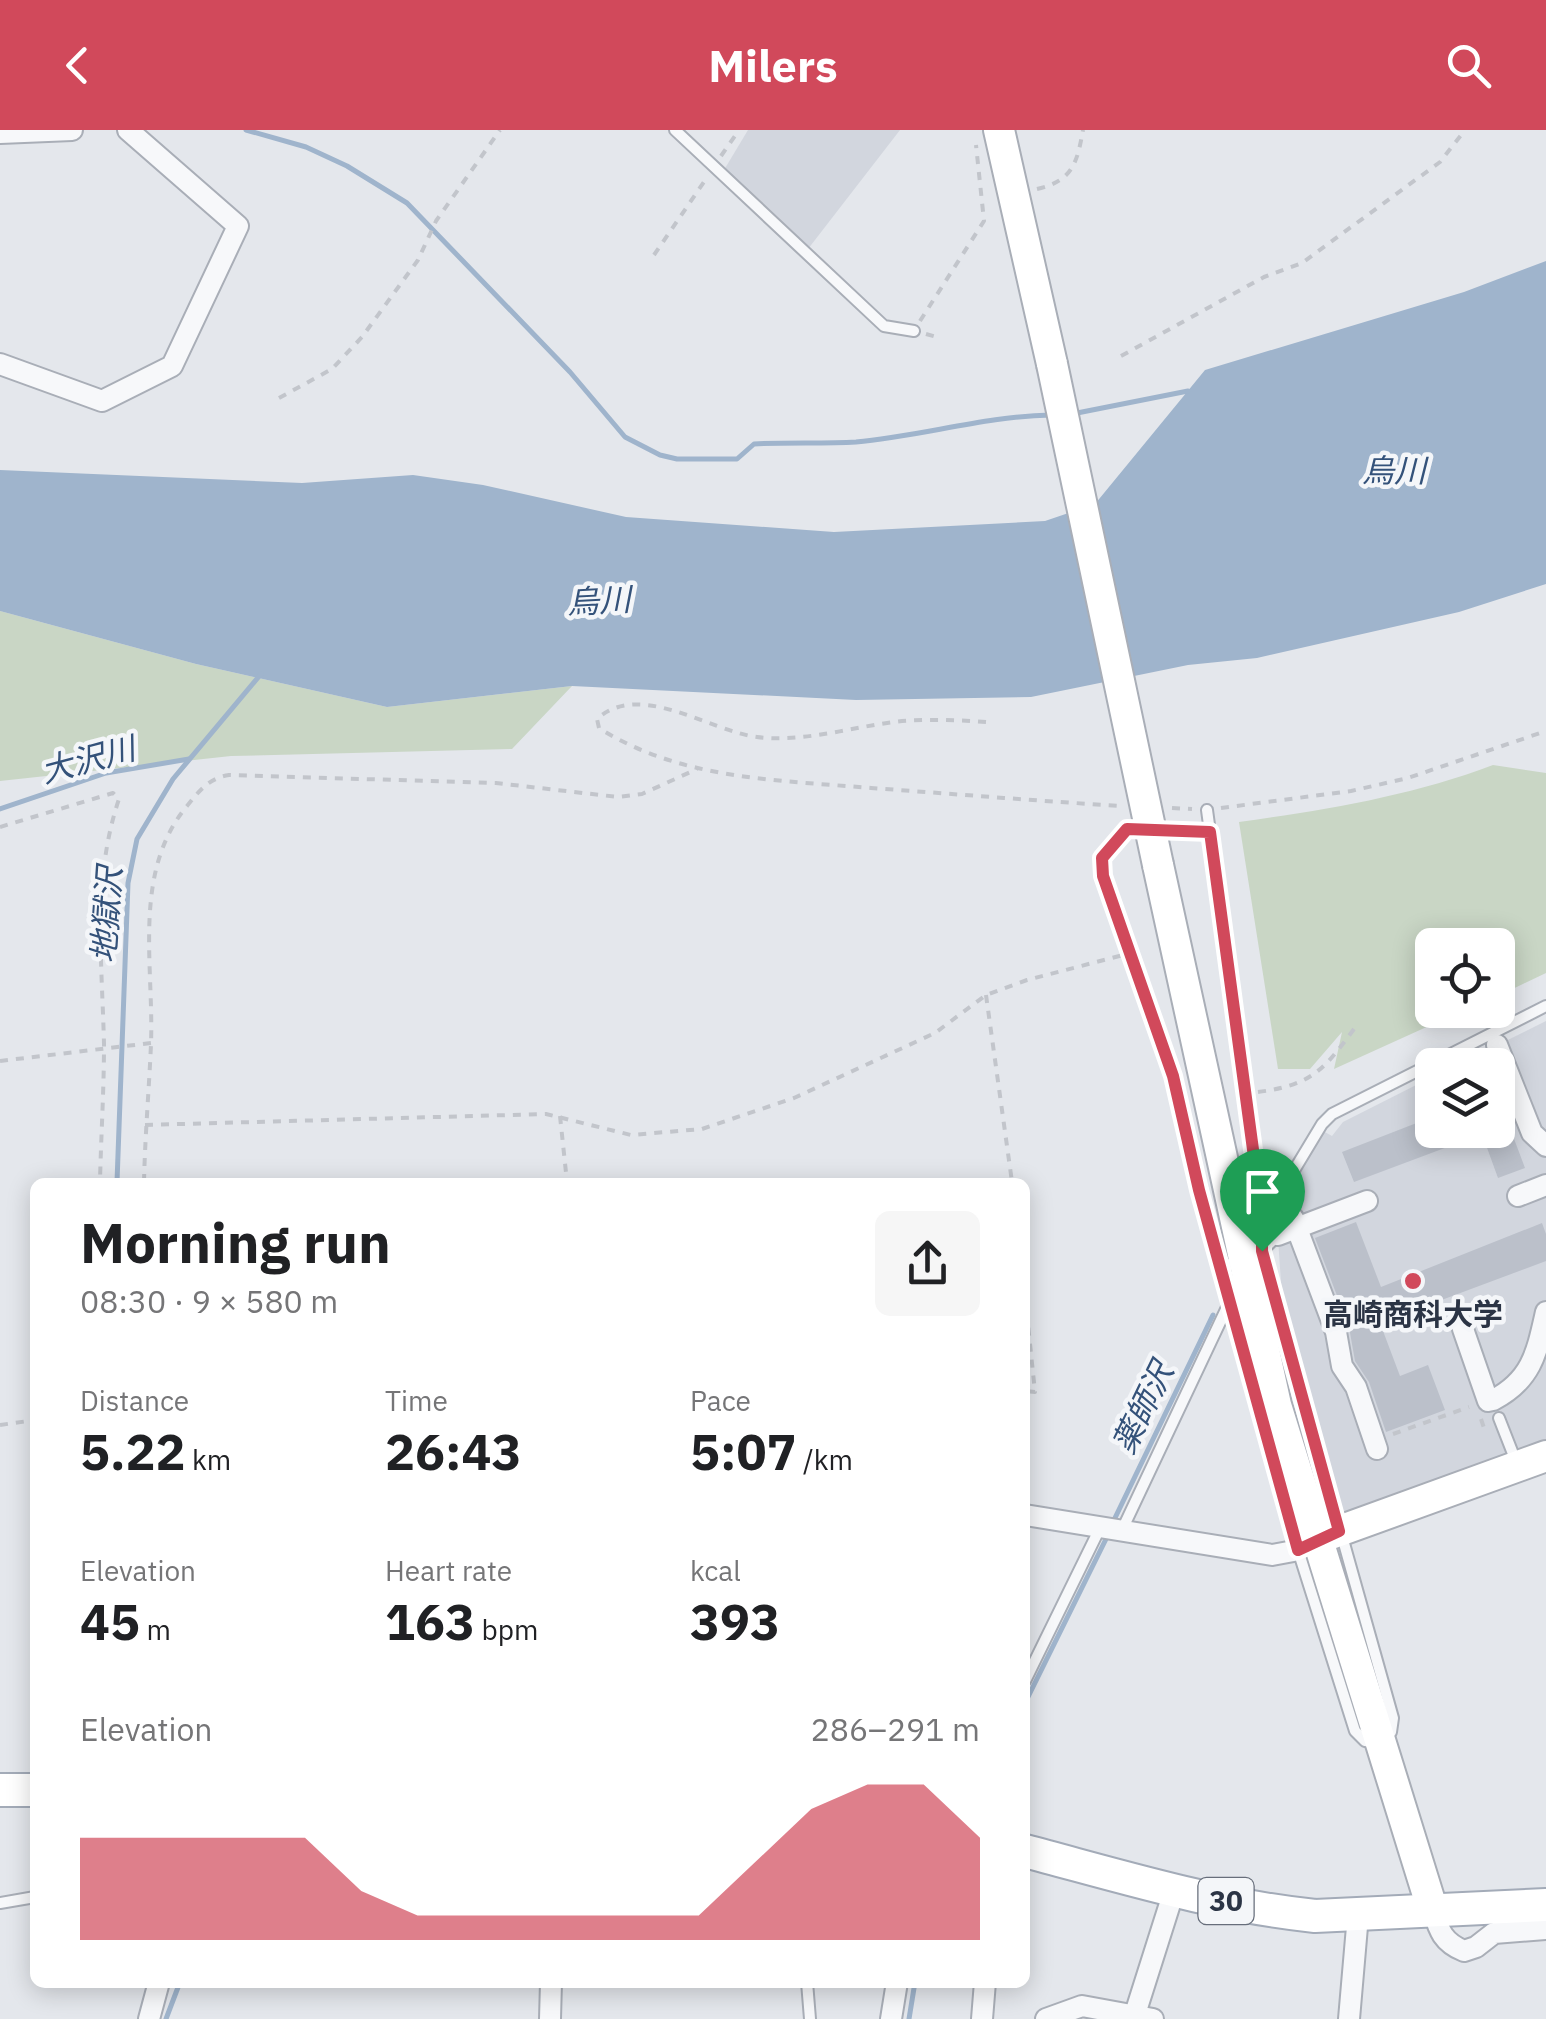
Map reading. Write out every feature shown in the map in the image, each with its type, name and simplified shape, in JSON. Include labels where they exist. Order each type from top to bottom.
[{"type":"main road","points":[[0,1790],[30,1790]]},
{"type":"main road","name":"30","points":[[1030,1852],[1282,1913],[1358,1915],[1432,1908],[1546,1905]]},
{"type":"main road","name":"30","points":[[1432,1908],[1489,1891],[1546,1886]]},
{"type":"street","points":[[0,133],[72,130]]},
{"type":"street","points":[[0,364],[102,401],[172,366],[238,226],[128,130]]},
{"type":"street","points":[[999,130],[1276,1405],[1440,1933],[1448,1944],[1464,1951],[1494,1933],[1546,1929]]},
{"type":"street","points":[[1497,1045],[1532,1133],[1546,1146]]},
{"type":"street","points":[[1518,1196],[1546,1186]]},
{"type":"street","points":[[1367,1201],[1289,1227],[1336,1332],[1342,1366],[1356,1387],[1376,1445]]},
{"type":"street","points":[[1494,1410],[1530,1369],[1540,1347],[1546,1312]]},
{"type":"street","points":[[1463,1329],[1494,1410]]},
{"type":"street","points":[[1030,1516],[1272,1555],[1538,1459]]},
{"type":"street","points":[[1046,2019],[1082,2006],[1144,2016],[1174,1890]]},
{"type":"street","points":[[1349,2019],[1358,1915]]},
{"type":"street","points":[[149,2019],[157,1988]]},
{"type":"street","points":[[550,1988],[550,2019]]},
{"type":"street","points":[[891,2019],[896,1988]]},
{"type":"street","points":[[982,2019],[985,1988]]},
{"type":"lane","points":[[676,130],[884,326],[914,331]]},
{"type":"lane","points":[[1207,810],[1262,1216]]},
{"type":"lane","points":[[1122,1531],[1230,1301],[1262,1216],[1274,1204],[1322,1124],[1342,1106],[1546,1006]]},
{"type":"lane","points":[[1243,1259],[1289,1227]]},
{"type":"lane","points":[[1230,1301],[1318,1540]]},
{"type":"lane","points":[[1494,1410],[1538,1459]]},
{"type":"lane","points":[[1030,1671],[1100,1527]]},
{"type":"lane","points":[[0,1903],[30,1898]]},
{"type":"lane","points":[[807,1988],[810,2019]]},
{"type":"path","points":[[279,398],[312,383],[345,358],[418,260],[425,238],[500,130]]},
{"type":"path","points":[[654,255],[739,130]]},
{"type":"path","points":[[914,331],[984,221],[974,130]]},
{"type":"path","points":[[1012,194],[1065,180],[1074,169],[1083,130]]},
{"type":"path","points":[[1121,356],[1264,276],[1302,263],[1440,162],[1466,130]]},
{"type":"path","points":[[986,722],[904,721],[760,738],[724,731],[648,706],[626,704],[608,708],[597,718],[600,728],[626,742],[698,768],[774,780],[1135,806]]},
{"type":"path","points":[[1171,808],[1207,810],[1351,791],[1408,778],[1546,731]]},
{"type":"path","points":[[144,1178],[151,1042],[150,900],[156,866],[174,822],[202,787],[216,777],[496,783],[618,797],[642,794],[698,768]]},
{"type":"path","points":[[0,827],[113,793],[119,799],[105,844],[99,884],[106,1049],[100,1178]]},
{"type":"path","points":[[1127,829],[1102,858],[1103,876],[1173,1076],[1199,1190],[1243,1259]]},
{"type":"path","points":[[1160,830],[1210,832]]},
{"type":"path","points":[[145,1125],[333,1117],[560,1116],[631,1135],[702,1129],[794,1098],[935,1033],[986,994],[1130,954]]},
{"type":"path","points":[[986,994],[1011,1178]]},
{"type":"path","points":[[1243,1094],[1293,1088],[1322,1071],[1357,1025]]},
{"type":"path","points":[[0,1061],[151,1042]]},
{"type":"path","points":[[560,1116],[567,1178]]},
{"type":"path","points":[[1030,1344],[1035,1392],[1030,1392]]},
{"type":"path","points":[[1376,1445],[1494,1410]]},
{"type":"path","points":[[0,1425],[30,1421]]},
{"type":"shaded area","points":[[748,130],[900,130],[808,249],[724,170]]},
{"type":"shaded area","name":"高崎商科大学","points":[[1546,1021],[1546,1440],[1345,1515],[1334,1506],[1284,1326],[1277,1224],[1270,1220],[1323,1131],[1332,1136],[1343,1122],[1415,1086],[1415,1148],[1515,1148],[1515,1048],[1491,1048]]},
{"type":"green space","points":[[0,611],[196,664],[387,707],[572,686],[512,749],[231,756],[0,781]]},
{"type":"green space","points":[[1493,765],[1546,773],[1546,973],[1515,988],[1515,928],[1415,928],[1415,1028],[1424,1028],[1334,1069],[1342,1032],[1310,1069],[1278,1069],[1239,822],[1368,801]]},
{"type":"water","name":"烏川","points":[[1546,261],[1546,584],[1459,612],[1257,658],[1188,665],[1031,697],[856,700],[572,686],[387,707],[196,664],[0,611],[0,470],[302,483],[413,475],[483,485],[626,517],[834,532],[1045,521],[1095,504],[1205,370],[1464,292]]},
{"type":"building","points":[[1415,1124],[1415,1148],[1445,1148],[1354,1182],[1342,1152]]},
{"type":"building","points":[[1515,1141],[1525,1168],[1498,1178],[1487,1148],[1515,1148]]},
{"type":"building","points":[[1356,1222],[1381,1287],[1542,1223],[1546,1234],[1546,1261],[1380,1323],[1400,1376],[1428,1365],[1445,1410],[1386,1432],[1369,1382],[1355,1361],[1349,1327],[1315,1238]]},
{"type":"waterway","points":[[246,130],[306,147],[347,166],[407,203],[570,372],[625,437],[660,455],[677,459],[737,459],[754,444],[856,442],[1051,415]]},
{"type":"waterway","points":[[1072,414],[1188,391]]},
{"type":"waterway","name":"地獄沢","points":[[117,1178],[128,883],[137,839],[173,779],[261,674]]},
{"type":"waterway","name":"大沢川","points":[[0,809],[106,773],[189,759]]},
{"type":"waterway","name":"薬師沢","points":[[1114,1520],[1213,1315]]},
{"type":"waterway","name":"薬師沢","points":[[1030,1693],[1106,1539]]},
{"type":"waterway","name":"地獄沢","points":[[166,2019],[178,1988]]},
{"type":"waterway","name":"薬師沢","points":[[909,2019],[914,1988]]},
{"type":"place","name":"高崎商科大学","points":[[1413,1281]]},
{"type":"route","points":[[1127,829],[1210,832],[1262,1216],[1262,1251],[1339,1531],[1298,1550],[1199,1190],[1173,1076],[1103,876],[1102,858],[1127,829]]}]
